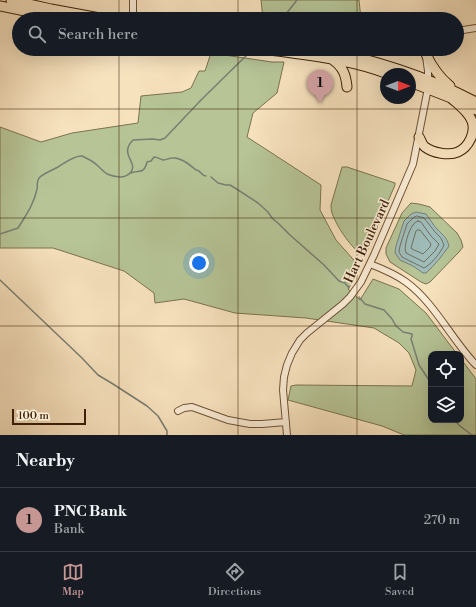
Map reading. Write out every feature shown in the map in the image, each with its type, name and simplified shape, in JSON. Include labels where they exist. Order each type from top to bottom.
[{"type":"highway","points":[[11,0],[69,12]]},
{"type":"highway","points":[[0,6],[30,12]]},
{"type":"highway","points":[[313,56],[333,60],[353,56],[408,72],[451,98],[476,110]]},
{"type":"highway","points":[[353,56],[380,70]]},
{"type":"highway","points":[[428,56],[432,67],[444,81],[461,94],[476,102]]},
{"type":"highway","points":[[333,60],[340,65],[343,70],[347,87]]},
{"type":"highway","points":[[416,83],[428,84],[461,94]]},
{"type":"highway","points":[[419,136],[425,147],[444,154],[458,152],[467,146],[474,131],[473,122],[464,109],[451,98]]},
{"type":"street","points":[[133,0],[134,12]]},
{"type":"street","points":[[464,30],[476,28]]},
{"type":"street","name":"Hart Boulevard","points":[[287,435],[283,390],[284,377],[292,353],[300,340],[343,304],[361,282],[413,164],[428,84],[426,56]]},
{"type":"street","points":[[370,264],[400,278],[415,289],[432,308],[476,365]]},
{"type":"street","points":[[178,411],[184,408],[192,408],[228,420],[250,424],[286,422]]},
{"type":"green space","points":[[261,0],[359,0],[360,12],[262,12]]},
{"type":"green space","points":[[210,56],[231,56],[272,62],[284,62],[277,93],[253,113],[247,137],[321,185],[320,210],[336,240],[360,267],[348,289],[360,300],[373,279],[399,289],[426,313],[455,351],[428,351],[428,423],[464,423],[464,363],[476,379],[476,435],[404,435],[382,426],[288,400],[291,386],[296,385],[412,386],[416,370],[409,353],[399,343],[374,328],[306,318],[235,313],[184,299],[155,303],[154,293],[124,271],[53,248],[0,248],[0,127],[41,142],[72,133],[138,123],[141,96],[182,92],[191,88],[199,71],[205,71]]},
{"type":"green space","points":[[342,167],[347,167],[395,183],[365,255],[361,254],[352,246],[333,216],[331,205]]},
{"type":"green space","points":[[411,203],[430,207],[457,233],[463,247],[430,282],[426,284],[390,262],[386,254],[386,248],[402,213]]},
{"type":"water","points":[[416,212],[426,214],[445,237],[449,246],[426,273],[423,273],[400,260],[395,253],[404,221],[411,214]]},
{"type":"waterway","points":[[288,12],[297,0]]},
{"type":"waterway","points":[[0,234],[18,228],[34,200],[39,178],[66,161],[82,156],[94,162],[107,174],[116,177],[128,175],[133,166],[128,154],[129,145],[133,140],[160,140],[165,138],[246,56]]},
{"type":"waterway","points":[[131,173],[143,170],[147,162],[151,161],[154,157],[157,157],[163,160],[172,158],[179,159],[206,176]]},
{"type":"waterway","points":[[211,177],[218,183],[230,185],[258,203],[339,281],[345,283],[349,288]]},
{"type":"waterway","points":[[0,280],[98,375],[147,406],[158,416],[167,431],[167,435]]},
{"type":"waterway","points":[[359,297],[365,304],[384,310],[396,326],[403,332],[412,334],[411,339],[419,365],[428,378]]},
{"type":"waterway","points":[[457,423],[472,435]]},
{"type":"place","name":"PNC Bank","points":[[320,103]]}]
